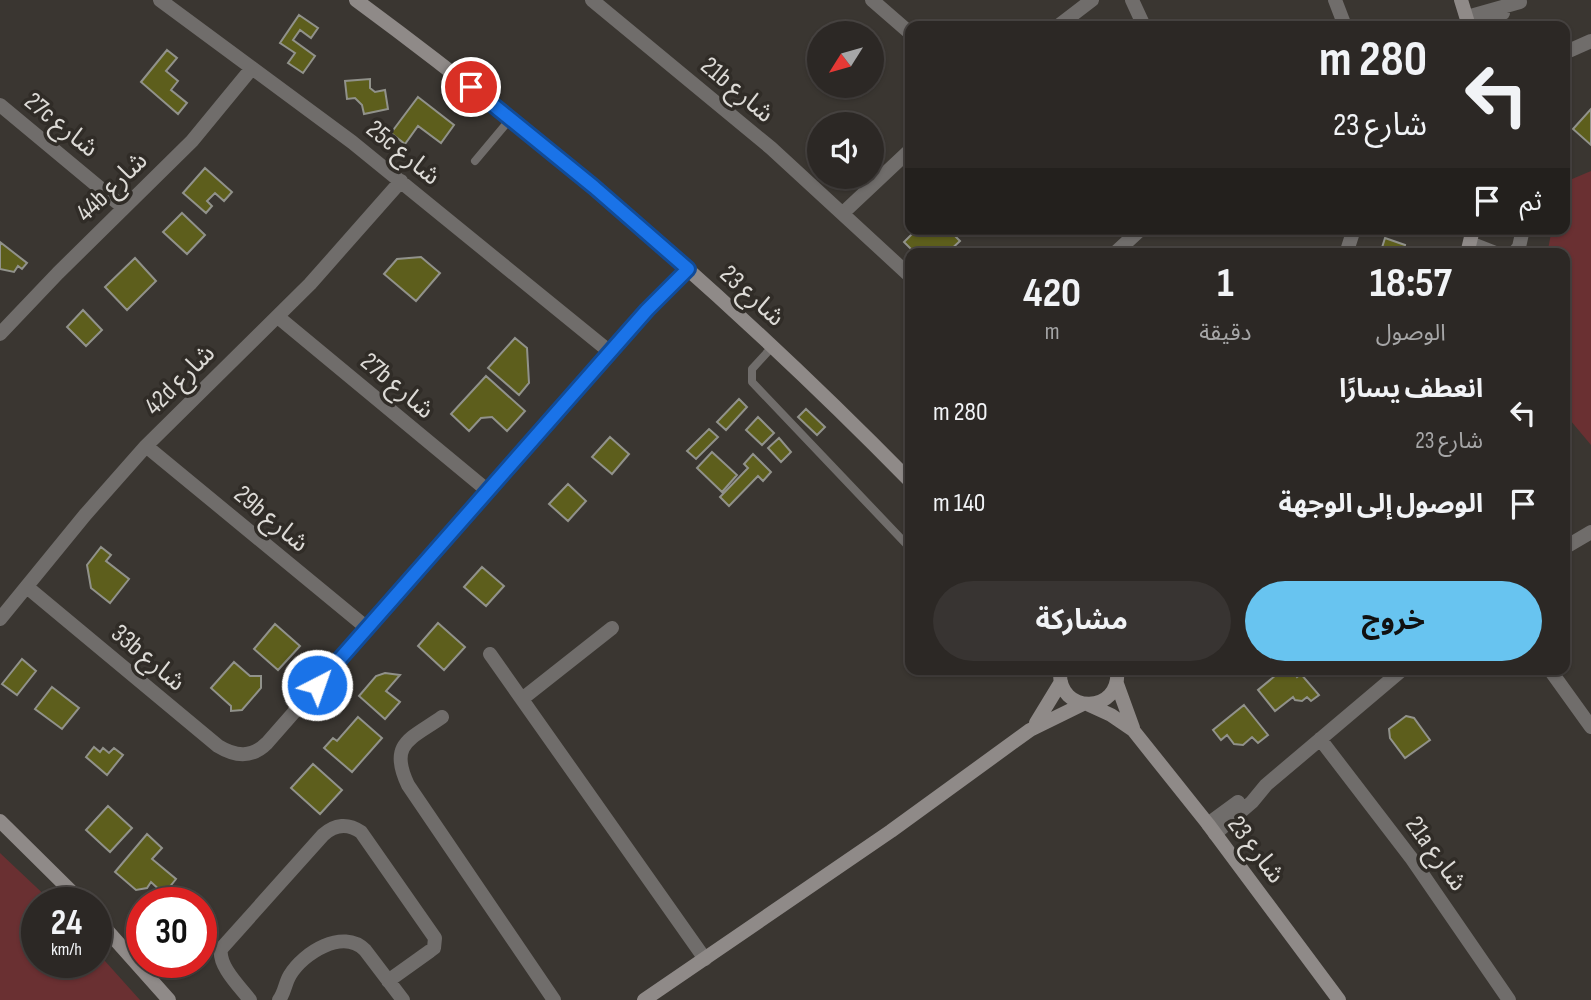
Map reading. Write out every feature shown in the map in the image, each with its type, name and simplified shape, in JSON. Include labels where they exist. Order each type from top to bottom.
[{"type":"street","name":"25c شارع","points":[[160,0],[401,181],[610,352]]},
{"type":"street","name":"شارع 23","points":[[356,0],[511,118],[684,265],[773,345],[905,476]]},
{"type":"street","name":"21b شارع","points":[[592,0],[721,106],[905,271]]},
{"type":"street","points":[[872,0],[905,29]]},
{"type":"street","points":[[1065,21],[1092,0]]},
{"type":"street","points":[[1132,0],[1142,21]]},
{"type":"street","points":[[1335,0],[1343,21]]},
{"type":"street","points":[[1461,0],[1470,21]]},
{"type":"street","points":[[1476,21],[1523,1]]},
{"type":"street","points":[[1570,50],[1591,41]]},
{"type":"street","name":"44b شارع","points":[[0,334],[58,272],[191,141],[252,68]]},
{"type":"street","name":"27c شارع","points":[[0,105],[124,208]]},
{"type":"street","points":[[843,213],[905,155]]},
{"type":"street","name":"42d شارع","points":[[0,619],[85,515],[146,446],[278,317],[401,181]]},
{"type":"street","points":[[1120,248],[1135,235]]},
{"type":"street","points":[[367,628],[684,265]]},
{"type":"street","name":"27b شارع","points":[[278,317],[488,491]]},
{"type":"street","name":"29b شارع","points":[[146,446],[367,628]]},
{"type":"street","points":[[1570,544],[1591,532]]},
{"type":"street","name":"33b شارع","points":[[27,587],[218,746],[235,754],[244,755],[267,743],[367,628]]},
{"type":"street","points":[[522,699],[612,628]]},
{"type":"street","points":[[490,654],[705,959]]},
{"type":"street","name":"شارع 23","points":[[1060,675],[1069,696],[1111,715],[1133,730],[1339,1000]]},
{"type":"street","points":[[1030,730],[1047,708],[1060,675]]},
{"type":"street","points":[[1211,829],[1252,802],[1266,785],[1396,675]]},
{"type":"street","points":[[1554,675],[1591,727]]},
{"type":"street","name":"شارع 23","points":[[1117,677],[1133,730]]},
{"type":"street","points":[[644,1000],[952,788],[1030,730],[1085,704],[1105,699],[1117,677]]},
{"type":"street","points":[[442,717],[408,742],[399,753],[399,766],[408,785],[554,1000]]},
{"type":"street","name":"21a شارع","points":[[1320,739],[1412,859],[1509,1000]]},
{"type":"street","points":[[0,821],[67,887]]},
{"type":"street","points":[[250,1000],[223,964],[219,954],[221,949],[323,835],[337,826],[354,827],[361,832],[435,938],[430,951],[388,981]]},
{"type":"street","points":[[112,936],[169,1000]]},
{"type":"street","points":[[279,1000],[298,965],[315,951],[335,943],[362,946],[402,1000]]},
{"type":"lane","points":[[475,161],[511,118]]},
{"type":"lane","points":[[773,345],[752,369],[752,382],[905,543]]},
{"type":"shaded area","points":[[1591,171],[1591,445],[1570,420],[1570,248],[1548,248],[1551,235],[1570,235],[1570,180]]},
{"type":"shaded area","points":[[0,853],[36,887],[21,887],[21,978],[112,978],[112,969],[140,1000],[0,1000]]},
{"type":"building","points":[[299,15],[318,28],[311,38],[300,30],[293,40],[315,56],[303,73],[288,63],[295,53],[280,43]]},
{"type":"building","points":[[167,50],[177,58],[166,71],[178,81],[171,90],[187,103],[178,114],[141,82]]},
{"type":"building","points":[[370,79],[370,88],[375,92],[385,90],[388,109],[364,114],[362,105],[355,98],[347,99],[345,81]]},
{"type":"building","points":[[418,97],[454,125],[441,143],[418,126],[405,144],[391,133]]},
{"type":"building","points":[[1591,109],[1591,145],[1573,129]]},
{"type":"building","points":[[205,168],[232,192],[224,201],[215,193],[207,201],[212,206],[206,213],[183,193]]},
{"type":"building","points":[[182,213],[205,235],[187,254],[163,232]]},
{"type":"building","points":[[911,235],[954,235],[960,241],[952,248],[910,248],[904,242]]},
{"type":"building","points":[[1385,238],[1405,245],[1404,248],[1382,248]]},
{"type":"building","points":[[0,242],[27,263],[22,269],[18,266],[14,272],[0,269]]},
{"type":"building","points":[[421,257],[440,273],[416,301],[384,274],[397,259]]},
{"type":"building","points":[[135,258],[156,281],[127,310],[105,287]]},
{"type":"building","points":[[83,310],[102,330],[86,346],[67,327]]},
{"type":"building","points":[[515,338],[527,348],[529,383],[519,395],[488,368]]},
{"type":"building","points":[[486,376],[525,411],[507,431],[492,417],[481,418],[469,431],[451,414]]},
{"type":"building","points":[[739,399],[747,407],[726,430],[717,422]]},
{"type":"building","points":[[806,409],[825,427],[817,435],[798,417]]},
{"type":"building","points":[[758,417],[774,433],[762,445],[746,430]]},
{"type":"building","points":[[709,429],[718,437],[696,459],[687,451]]},
{"type":"building","points":[[610,437],[629,454],[612,474],[592,457]]},
{"type":"building","points":[[779,438],[791,452],[781,462],[768,448]]},
{"type":"building","points":[[712,452],[737,475],[722,492],[697,468]]},
{"type":"building","points":[[753,454],[771,472],[763,481],[758,476],[729,506],[720,497],[748,468],[744,464]]},
{"type":"building","points":[[568,484],[586,501],[568,521],[549,504]]},
{"type":"building","points":[[101,547],[111,555],[106,561],[129,579],[110,603],[91,588],[87,565]]},
{"type":"building","points":[[482,567],[504,586],[486,606],[464,587]]},
{"type":"building","points":[[438,623],[465,647],[444,670],[418,646]]},
{"type":"building","points":[[275,624],[300,646],[278,670],[254,649]]},
{"type":"building","points":[[22,659],[36,671],[17,695],[2,684]]},
{"type":"building","points":[[234,662],[250,676],[261,676],[261,688],[242,710],[231,711],[231,706],[211,688]]},
{"type":"building","points":[[385,673],[400,675],[386,691],[400,702],[385,719],[359,696],[376,676]]},
{"type":"building","points":[[1276,675],[1302,675],[1319,695],[1311,701],[1307,697],[1302,701],[1293,697],[1275,711],[1258,690]]},
{"type":"building","points":[[52,687],[79,708],[62,729],[35,709]]},
{"type":"building","points":[[1244,705],[1268,735],[1258,743],[1252,737],[1243,745],[1234,744],[1227,735],[1221,740],[1213,730]]},
{"type":"building","points":[[1406,716],[1414,718],[1430,740],[1405,758],[1390,738],[1389,729]]},
{"type":"building","points":[[358,717],[382,738],[352,772],[324,748],[333,738],[337,741]]},
{"type":"building","points":[[94,747],[100,752],[103,748],[109,753],[114,748],[123,755],[107,775],[86,757]]},
{"type":"building","points":[[313,764],[342,790],[320,814],[291,788]]},
{"type":"building","points":[[108,806],[132,828],[110,852],[86,830]]},
{"type":"building","points":[[147,834],[162,848],[152,859],[176,879],[170,887],[156,887],[151,882],[148,887],[132,887],[115,872]]},
{"type":"route","points":[[317,685],[647,310],[688,269],[594,187],[471,87]]}]
